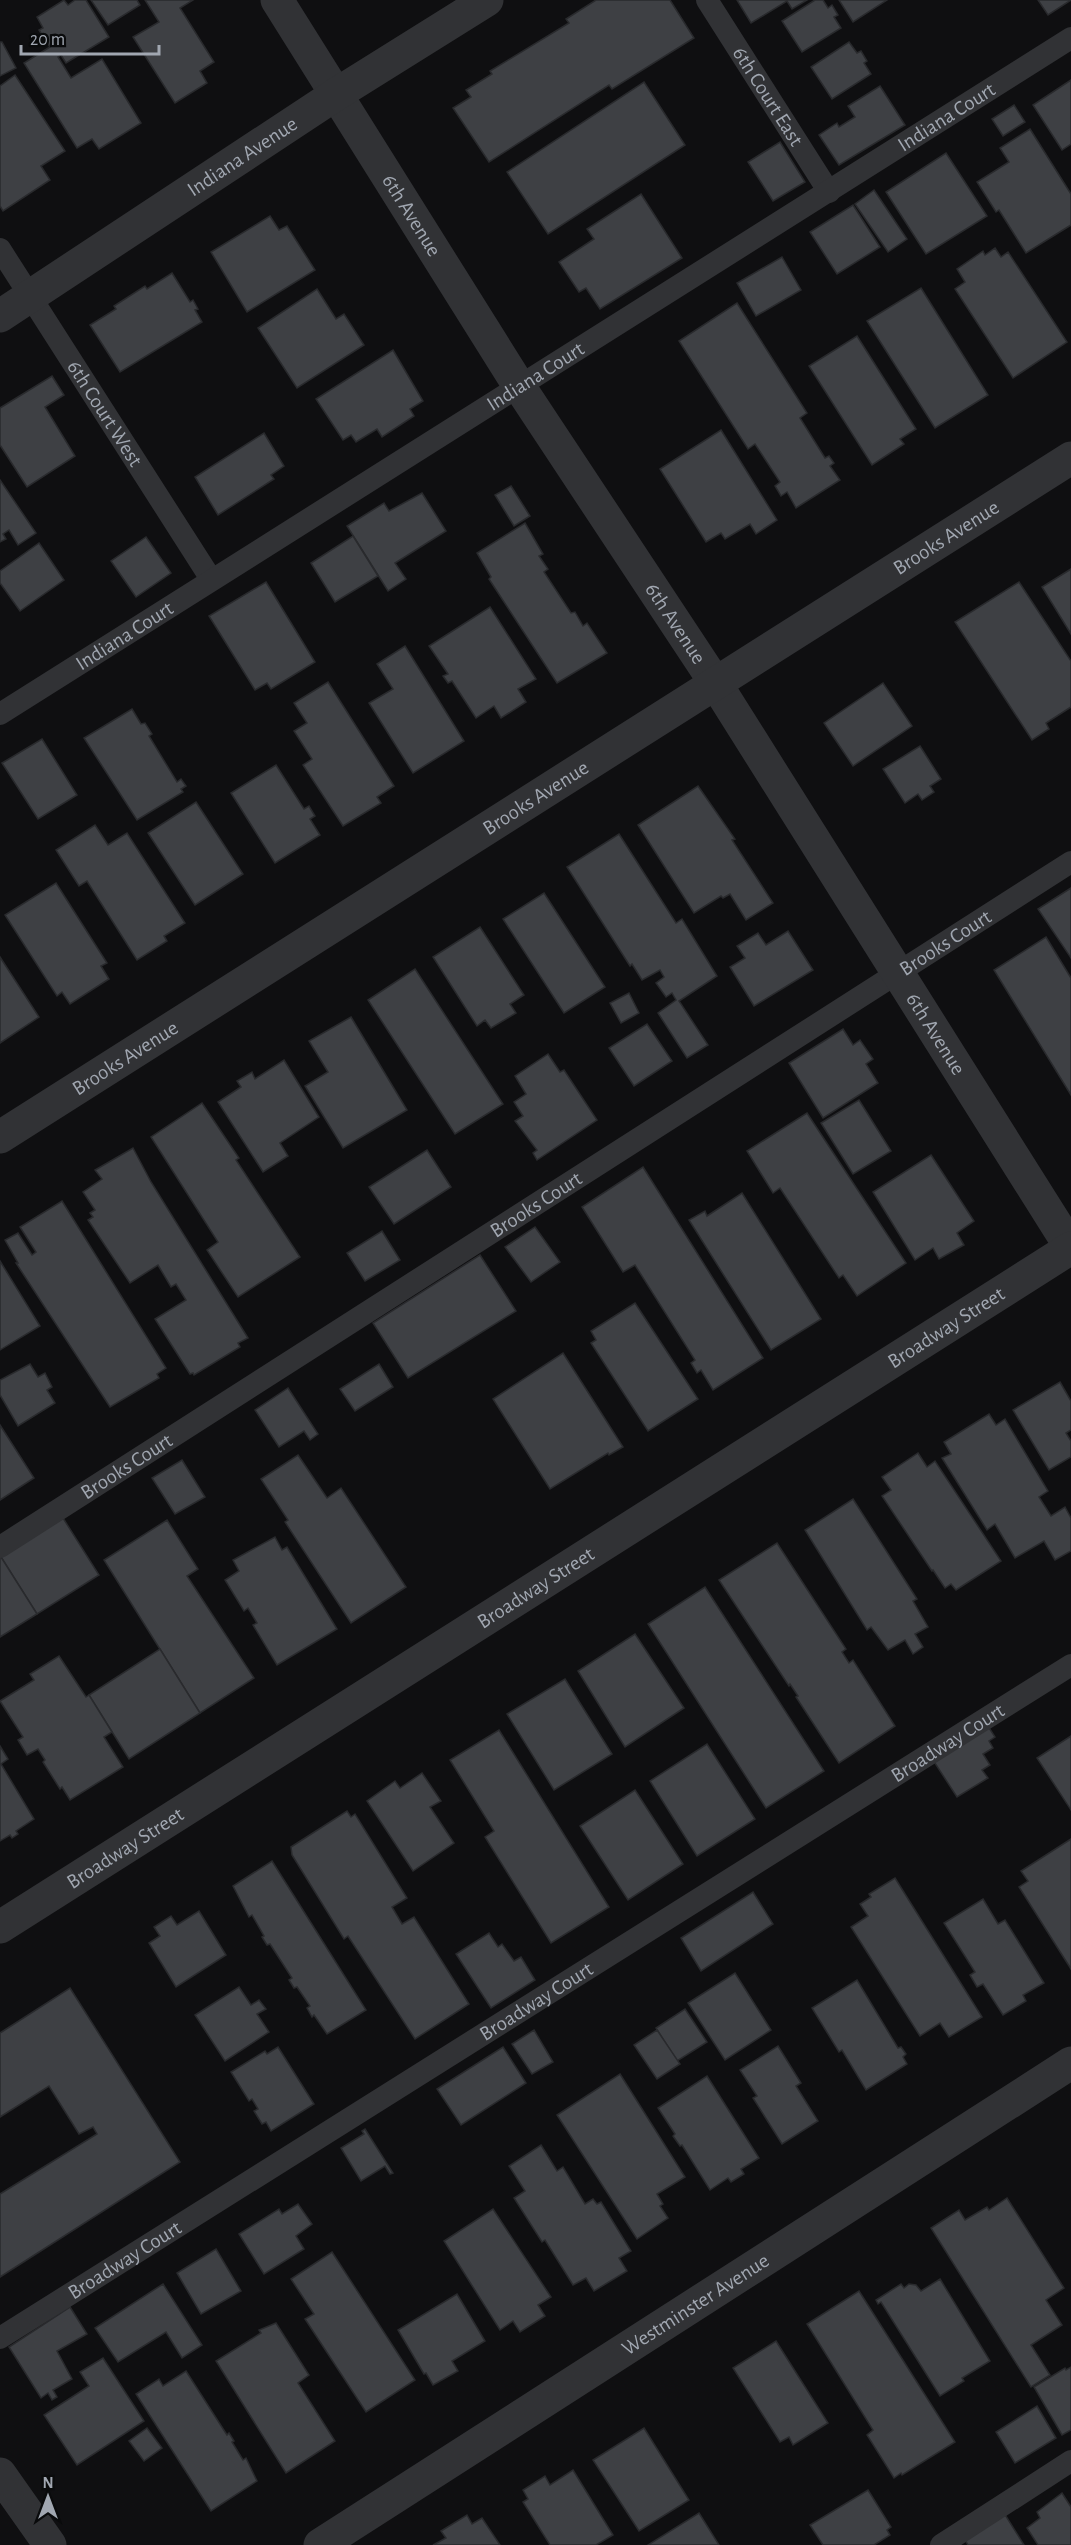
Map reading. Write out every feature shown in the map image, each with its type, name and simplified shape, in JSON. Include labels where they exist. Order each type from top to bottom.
[{"type":"street","name":"6th Avenue","points":[[277,0],[519,386],[716,684],[1071,1248]]},
{"type":"street","name":"Indiana Avenue","points":[[0,316],[335,95],[487,0]]},
{"type":"street","name":"Brooks Avenue","points":[[0,1137],[1071,458]]},
{"type":"street","name":"Broadway Street","points":[[0,1927],[1071,1248]]},
{"type":"street","name":"Westminster Avenue","points":[[320,2545],[1071,2063]]},
{"type":"street","points":[[0,2474],[50,2545]]},
{"type":"lane","name":"6th Court East","points":[[707,0],[829,192]]},
{"type":"lane","name":"Indiana Court","points":[[0,714],[1071,38]]},
{"type":"lane","name":"6th Court West","points":[[0,249],[211,579]]},
{"type":"lane","name":"Brooks Court","points":[[0,1548],[1071,862]]},
{"type":"lane","name":"Broadway Court","points":[[0,2338],[1071,1665]]},
{"type":"lane","points":[[941,2545],[1071,2461]]},
{"type":"building","points":[[64,0],[68,5],[75,0],[86,0],[109,37],[66,63],[61,55],[58,57],[71,78],[102,59],[141,123],[99,149],[92,139],[77,148],[24,63],[50,47],[39,30],[43,28],[37,17]]},
{"type":"building","points":[[91,0],[137,0],[140,5],[108,25]]},
{"type":"building","points":[[145,0],[193,0],[180,8],[214,62],[200,71],[207,83],[175,103],[133,37],[159,22]]},
{"type":"building","points":[[596,0],[670,0],[694,38],[612,89],[609,85],[489,162],[453,108],[471,97],[466,90],[492,74],[490,71],[569,23],[566,19]]},
{"type":"building","points":[[737,0],[807,0],[792,9],[787,1],[751,23]]},
{"type":"building","points":[[815,0],[823,0],[828,8],[832,5],[838,15],[834,17],[841,28],[802,52],[782,21]]},
{"type":"building","points":[[839,0],[887,0],[853,22]]},
{"type":"building","points":[[1038,0],[1071,0],[1048,15]]},
{"type":"building","points":[[0,42],[16,68],[0,76]]},
{"type":"building","points":[[849,42],[857,53],[861,51],[867,61],[864,63],[871,74],[832,99],[811,67]]},
{"type":"building","points":[[15,75],[65,151],[41,166],[50,180],[3,211],[0,206],[0,86]]},
{"type":"building","points":[[1071,80],[1071,144],[1062,150],[1033,105]]},
{"type":"building","points":[[644,82],[685,145],[548,234],[507,172]]},
{"type":"building","points":[[880,86],[905,125],[839,165],[819,135],[837,123],[839,127],[855,117],[848,106]]},
{"type":"building","points":[[1014,105],[1025,122],[1003,136],[992,119]]},
{"type":"building","points":[[1030,129],[1071,194],[1071,225],[1026,253],[999,210],[996,212],[977,182],[1009,162],[1000,148]]},
{"type":"building","points":[[780,142],[805,182],[773,201],[748,162]]},
{"type":"building","points":[[946,153],[987,216],[926,254],[886,192]]},
{"type":"building","points":[[874,190],[907,239],[888,252],[855,204]]},
{"type":"building","points":[[641,194],[682,258],[600,309],[586,288],[579,292],[559,262],[594,239],[587,229]]},
{"type":"building","points":[[853,205],[880,247],[837,274],[810,232]]},
{"type":"building","points":[[270,216],[279,230],[287,226],[315,270],[247,312],[211,252]]},
{"type":"building","points":[[995,248],[1001,257],[1008,252],[1067,342],[1013,378],[955,289],[965,282],[957,269],[983,251],[985,255]]},
{"type":"building","points":[[782,257],[801,290],[756,316],[737,283]]},
{"type":"building","points":[[172,273],[190,302],[193,300],[198,309],[195,310],[202,322],[120,372],[90,325],[116,309],[114,306],[145,286],[147,289]]},
{"type":"building","points":[[921,288],[988,395],[935,428],[867,321]]},
{"type":"building","points":[[317,289],[336,319],[344,314],[364,345],[297,388],[258,328]]},
{"type":"building","points":[[737,303],[807,413],[800,418],[825,458],[829,456],[834,463],[830,466],[840,480],[796,508],[787,492],[781,496],[775,486],[780,482],[755,444],[748,449],[679,341]]},
{"type":"building","points":[[857,336],[916,429],[900,439],[904,444],[872,465],[809,366]]},
{"type":"building","points":[[393,350],[423,401],[410,409],[414,416],[382,437],[377,429],[356,442],[351,435],[343,440],[316,399]]},
{"type":"building","points":[[52,376],[64,395],[45,407],[75,456],[27,487],[0,445],[0,408]]},
{"type":"building","points":[[721,430],[777,520],[756,534],[750,524],[725,539],[721,533],[706,542],[660,469]]},
{"type":"building","points":[[264,433],[284,466],[271,475],[274,479],[218,515],[195,477]]},
{"type":"building","points":[[0,480],[36,533],[18,545],[9,530],[3,534],[6,539],[0,542]]},
{"type":"building","points":[[511,486],[530,516],[514,526],[495,495]]},
{"type":"building","points":[[422,493],[446,531],[395,563],[406,579],[388,591],[347,526],[384,503],[389,511]]},
{"type":"building","points":[[525,523],[543,554],[539,556],[548,569],[544,572],[571,613],[575,612],[583,626],[587,623],[607,653],[557,683],[489,579],[491,577],[477,553]]},
{"type":"building","points":[[353,536],[378,576],[335,602],[311,563]]},
{"type":"building","points":[[146,537],[171,573],[136,597],[111,561]]},
{"type":"building","points":[[39,543],[64,580],[20,611],[0,583],[0,571]]},
{"type":"building","points":[[1071,569],[1071,634],[1042,587]]},
{"type":"building","points":[[266,582],[315,662],[271,689],[267,683],[255,690],[209,616]]},
{"type":"building","points":[[1019,582],[1071,661],[1071,707],[1046,723],[1049,729],[1032,740],[955,622]]},
{"type":"building","points":[[490,607],[536,679],[518,689],[526,702],[501,718],[494,706],[476,718],[452,681],[448,683],[443,676],[448,674],[429,646]]},
{"type":"building","points":[[405,646],[464,741],[413,773],[369,703],[393,689],[377,664]]},
{"type":"building","points":[[328,682],[394,786],[377,797],[381,803],[343,826],[303,765],[312,759],[294,731],[307,723],[294,703]]},
{"type":"building","points":[[883,683],[912,726],[853,766],[824,723]]},
{"type":"building","points":[[132,709],[141,724],[145,723],[152,734],[149,736],[177,782],[181,779],[186,786],[181,789],[183,792],[137,820],[84,738]]},
{"type":"building","points":[[42,739],[77,795],[38,819],[2,763]]},
{"type":"building","points":[[920,746],[941,779],[930,786],[934,792],[922,800],[918,794],[905,803],[883,769]]},
{"type":"building","points":[[276,765],[304,809],[309,806],[315,816],[310,819],[320,835],[275,863],[231,793]]},
{"type":"building","points":[[698,786],[735,839],[732,840],[773,903],[746,920],[730,894],[723,898],[721,896],[694,913],[638,825]]},
{"type":"building","points":[[196,802],[243,874],[195,905],[148,833]]},
{"type":"building","points":[[95,825],[108,845],[127,833],[185,923],[164,936],[167,941],[137,960],[87,881],[79,886],[56,850]]},
{"type":"building","points":[[619,834],[676,923],[682,919],[717,976],[679,1001],[708,1045],[687,1058],[658,1013],[676,1000],[672,993],[666,997],[656,983],[664,977],[660,970],[642,980],[632,964],[630,966],[567,867]]},
{"type":"building","points":[[56,883],[107,963],[101,966],[109,979],[70,1004],[62,992],[57,996],[5,915]]},
{"type":"building","points":[[1071,888],[1071,958],[1038,909]]},
{"type":"building","points":[[544,893],[605,987],[564,1013],[503,919]]},
{"type":"building","points":[[480,927],[524,995],[510,1004],[516,1013],[491,1028],[485,1020],[477,1026],[433,957]]},
{"type":"building","points":[[788,931],[813,970],[754,1006],[730,967],[745,958],[737,946],[758,933],[766,945]]},
{"type":"building","points":[[1046,937],[1071,978],[1071,1095],[994,970]]},
{"type":"building","points":[[0,957],[39,1017],[0,1043]]},
{"type":"building","points":[[415,969],[503,1104],[455,1134],[368,1000]]},
{"type":"building","points":[[629,993],[639,1013],[621,1023],[610,1003]]},
{"type":"building","points":[[351,1017],[407,1110],[343,1148],[305,1086],[328,1072],[309,1041]]},
{"type":"building","points":[[647,1024],[672,1061],[634,1086],[609,1048]]},
{"type":"building","points":[[843,1029],[853,1045],[860,1040],[873,1059],[866,1064],[878,1083],[823,1118],[789,1063]]},
{"type":"building","points":[[548,1054],[560,1072],[564,1070],[597,1120],[537,1160],[533,1153],[537,1150],[515,1121],[523,1116],[514,1102],[526,1094],[515,1076]]},
{"type":"building","points":[[284,1060],[319,1117],[280,1143],[288,1156],[263,1172],[218,1102],[241,1087],[237,1081],[252,1072],[255,1079]]},
{"type":"building","points":[[859,1100],[891,1151],[853,1174],[821,1123]]},
{"type":"building","points":[[202,1103],[239,1158],[236,1160],[300,1257],[238,1297],[207,1250],[218,1242],[151,1137]]},
{"type":"building","points":[[807,1113],[906,1263],[857,1296],[843,1275],[839,1278],[780,1188],[773,1193],[747,1151]]},
{"type":"building","points":[[133,1148],[151,1182],[248,1338],[238,1343],[240,1347],[194,1375],[190,1374],[155,1319],[186,1300],[176,1284],[171,1287],[158,1265],[130,1283],[88,1220],[93,1217],[90,1213],[95,1210],[83,1192],[102,1179],[95,1170]]},
{"type":"building","points":[[427,1150],[451,1187],[394,1224],[369,1187]]},
{"type":"building","points":[[931,1155],[974,1221],[957,1233],[964,1245],[939,1259],[933,1248],[915,1260],[873,1192]]},
{"type":"building","points":[[643,1167],[763,1358],[713,1390],[701,1370],[697,1373],[691,1363],[695,1360],[635,1265],[623,1272],[582,1207]]},
{"type":"building","points":[[742,1193],[821,1319],[771,1350],[689,1220],[705,1211],[707,1216]]},
{"type":"building","points":[[62,1201],[166,1368],[157,1374],[159,1378],[110,1407],[16,1263],[18,1263],[5,1240],[18,1233],[32,1255],[36,1252],[20,1227]]},
{"type":"building","points":[[535,1227],[560,1262],[531,1282],[505,1247]]},
{"type":"building","points":[[382,1231],[400,1260],[365,1281],[347,1253]]},
{"type":"building","points":[[480,1255],[516,1311],[408,1378],[373,1323]]},
{"type":"building","points":[[0,1261],[40,1326],[0,1350]]},
{"type":"building","points":[[635,1303],[698,1399],[648,1431],[591,1343],[596,1340],[591,1331]]},
{"type":"building","points":[[563,1353],[623,1447],[609,1455],[608,1453],[550,1489],[493,1399]]},
{"type":"building","points":[[30,1364],[38,1377],[45,1373],[52,1387],[47,1390],[55,1403],[18,1426],[0,1395],[0,1380]]},
{"type":"building","points":[[379,1364],[393,1387],[355,1411],[340,1389]]},
{"type":"building","points":[[1060,1382],[1071,1401],[1071,1430],[1066,1433],[1071,1441],[1071,1457],[1049,1470],[1013,1410]]},
{"type":"building","points":[[288,1388],[318,1434],[310,1440],[304,1431],[279,1447],[255,1410]]},
{"type":"building","points":[[989,1414],[996,1425],[1005,1419],[1048,1491],[1039,1497],[1051,1516],[1065,1507],[1071,1518],[1071,1551],[1055,1560],[1044,1541],[1015,1558],[995,1524],[987,1530],[942,1458],[951,1454],[944,1442]]},
{"type":"building","points":[[0,1425],[34,1478],[0,1500]]},
{"type":"building","points":[[918,1453],[927,1467],[935,1461],[1001,1561],[956,1590],[951,1584],[945,1588],[882,1496],[891,1490],[882,1477]]},
{"type":"building","points":[[298,1455],[327,1498],[341,1488],[406,1587],[351,1623],[285,1522],[288,1520],[261,1479]]},
{"type":"building","points":[[182,1460],[205,1497],[175,1514],[152,1478]]},
{"type":"building","points":[[853,1499],[917,1599],[913,1601],[928,1627],[915,1634],[923,1647],[913,1654],[905,1640],[888,1650],[871,1627],[867,1630],[805,1530]]},
{"type":"building","points":[[63,1518],[99,1575],[37,1614],[1,1557]]},
{"type":"building","points":[[167,1520],[198,1569],[187,1576],[254,1678],[200,1713],[104,1560]]},
{"type":"building","points":[[275,1537],[282,1550],[287,1547],[337,1629],[277,1665],[253,1625],[257,1623],[248,1608],[244,1611],[225,1580],[239,1571],[233,1560]]},
{"type":"building","points":[[777,1543],[846,1649],[842,1652],[849,1663],[853,1660],[895,1726],[839,1763],[796,1697],[798,1696],[790,1684],[789,1686],[719,1580]]},
{"type":"building","points":[[0,1558],[37,1614],[0,1637]]},
{"type":"building","points":[[705,1587],[824,1771],[766,1808],[648,1624]]},
{"type":"building","points":[[635,1634],[684,1708],[625,1747],[578,1671]]},
{"type":"building","points":[[160,1649],[200,1713],[129,1759],[89,1695]]},
{"type":"building","points":[[59,1656],[86,1697],[89,1695],[112,1732],[104,1737],[123,1767],[70,1800],[43,1762],[45,1760],[38,1749],[27,1755],[18,1740],[23,1737],[0,1701],[34,1680],[30,1674]]},
{"type":"building","points":[[565,1679],[612,1754],[554,1790],[507,1714]]},
{"type":"building","points":[[986,1723],[995,1737],[989,1741],[993,1748],[983,1754],[990,1765],[982,1770],[988,1778],[957,1797],[931,1757]]},
{"type":"building","points":[[499,1730],[609,1907],[551,1943],[485,1837],[494,1831],[450,1760]]},
{"type":"building","points":[[1071,1736],[1071,1810],[1037,1758]]},
{"type":"building","points":[[707,1744],[755,1819],[697,1856],[650,1781]]},
{"type":"building","points":[[0,1746],[8,1759],[1,1764],[34,1819],[16,1831],[18,1834],[12,1838],[10,1835],[0,1841]]},
{"type":"building","points":[[422,1773],[441,1801],[430,1807],[454,1843],[413,1871],[367,1801],[395,1781],[400,1788]]},
{"type":"building","points":[[635,1790],[683,1864],[628,1900],[580,1826]]},
{"type":"building","points":[[347,1811],[351,1817],[355,1814],[407,1898],[392,1907],[402,1924],[414,1917],[469,2004],[415,2039],[348,1936],[344,1939],[292,1855],[291,1847]]},
{"type":"building","points":[[1071,1839],[1071,1969],[1019,1887],[1028,1881],[1021,1871]]},
{"type":"building","points":[[272,1861],[366,2010],[327,2034],[314,2015],[312,2017],[307,2008],[310,2006],[297,1987],[294,1988],[289,1980],[292,1978],[270,1944],[267,1945],[252,1915],[249,1917],[233,1886]]},
{"type":"building","points":[[895,1878],[982,2017],[949,2037],[940,2023],[920,2036],[851,1927],[868,1916],[860,1904],[871,1897],[869,1894]]},
{"type":"building","points":[[753,1892],[773,1924],[701,1971],[681,1938]]},
{"type":"building","points":[[983,1899],[998,1924],[1005,1920],[1044,1983],[1023,1995],[1026,2001],[1003,2015],[983,1984],[977,1987],[970,1975],[975,1972],[944,1923]]},
{"type":"building","points":[[199,1911],[226,1955],[176,1987],[149,1943],[160,1936],[154,1927],[171,1916],[177,1925]]},
{"type":"building","points":[[489,1933],[498,1947],[502,1944],[514,1961],[521,1957],[535,1980],[491,2008],[456,1954]]},
{"type":"building","points":[[735,1973],[771,2030],[725,2060],[688,2003]]},
{"type":"building","points":[[857,1980],[898,2048],[901,2047],[906,2054],[903,2057],[907,2064],[866,2090],[842,2050],[839,2052],[812,2008]]},
{"type":"building","points":[[239,1987],[251,2005],[259,2000],[266,2009],[257,2014],[269,2032],[225,2061],[195,2015]]},
{"type":"building","points":[[70,1988],[180,2162],[0,2277],[0,2194],[97,2134],[93,2127],[79,2134],[49,2086],[0,2117],[0,2033]]},
{"type":"building","points":[[685,2009],[707,2042],[677,2061],[656,2028]]},
{"type":"building","points":[[534,2030],[553,2062],[532,2074],[512,2044]]},
{"type":"building","points":[[657,2030],[680,2064],[657,2079],[634,2045]]},
{"type":"building","points":[[778,2046],[801,2083],[796,2086],[818,2121],[782,2144],[753,2098],[757,2096],[740,2070]]},
{"type":"building","points":[[278,2047],[314,2104],[271,2131],[266,2122],[262,2124],[254,2111],[258,2109],[252,2099],[249,2101],[231,2072],[265,2051],[267,2054]]},
{"type":"building","points":[[503,2047],[526,2083],[461,2125],[437,2089]]},
{"type":"building","points":[[620,2074],[685,2177],[657,2194],[663,2204],[660,2206],[668,2218],[637,2239],[557,2115]]},
{"type":"building","points":[[707,2076],[759,2158],[741,2169],[744,2174],[731,2182],[728,2178],[710,2190],[682,2145],[680,2146],[673,2136],[675,2134],[658,2108]]},
{"type":"building","points":[[365,2129],[393,2173],[390,2174],[385,2166],[361,2181],[341,2148],[364,2134],[362,2131]]},
{"type":"building","points":[[541,2145],[557,2171],[563,2167],[585,2204],[593,2199],[597,2204],[601,2202],[631,2251],[619,2258],[627,2271],[594,2291],[586,2278],[573,2285],[545,2240],[542,2242],[514,2198],[525,2191],[509,2166]]},
{"type":"building","points":[[1007,2198],[1064,2288],[1046,2300],[1062,2325],[1031,2345],[1050,2375],[1031,2387],[931,2228],[959,2210],[965,2220],[987,2207],[989,2210]]},
{"type":"building","points":[[298,2204],[312,2224],[296,2236],[304,2249],[264,2274],[239,2234],[279,2209],[282,2214]]},
{"type":"building","points":[[493,2209],[551,2297],[538,2305],[545,2316],[520,2332],[513,2321],[500,2330],[444,2241]]},
{"type":"building","points":[[216,2249],[241,2291],[201,2314],[177,2273]]},
{"type":"building","points":[[332,2252],[415,2380],[366,2412],[305,2319],[314,2314],[291,2279]]},
{"type":"building","points":[[940,2279],[990,2361],[962,2378],[964,2381],[940,2396],[881,2302],[878,2304],[876,2300],[901,2284],[904,2288],[909,2284],[916,2285],[921,2291]]},
{"type":"building","points":[[163,2284],[202,2345],[182,2358],[166,2332],[118,2362],[95,2328]]},
{"type":"building","points":[[859,2291],[955,2442],[894,2478],[867,2435],[873,2430],[807,2324]]},
{"type":"building","points":[[457,2294],[485,2341],[452,2361],[458,2371],[433,2385],[398,2330]]},
{"type":"building","points":[[70,2307],[87,2334],[57,2351],[72,2379],[53,2390],[57,2397],[52,2400],[48,2393],[41,2398],[9,2347]]},
{"type":"building","points":[[276,2323],[309,2375],[298,2383],[335,2441],[286,2473],[216,2361],[261,2333],[259,2330]]},
{"type":"building","points":[[776,2341],[828,2423],[793,2445],[789,2437],[780,2442],[733,2368]]},
{"type":"building","points":[[103,2358],[144,2421],[77,2465],[44,2415],[89,2386],[80,2372]]},
{"type":"building","points":[[1071,2367],[1071,2430],[1062,2435],[1034,2387],[1065,2368],[1066,2370]]},
{"type":"building","points":[[186,2371],[227,2435],[229,2433],[243,2460],[246,2458],[257,2481],[211,2511],[136,2394],[159,2379],[163,2386]]},
{"type":"building","points":[[1037,2406],[1056,2438],[1015,2463],[996,2432]]},
{"type":"building","points":[[147,2428],[162,2448],[144,2461],[129,2441]]},
{"type":"building","points":[[644,2428],[689,2500],[639,2531],[593,2460]]},
{"type":"building","points":[[573,2470],[613,2535],[596,2545],[550,2545],[523,2502],[528,2499],[523,2490],[545,2476],[550,2485]]},
{"type":"building","points":[[868,2490],[891,2527],[887,2530],[890,2535],[874,2545],[823,2545],[810,2525]]},
{"type":"building","points":[[1062,2493],[1071,2507],[1071,2545],[1038,2545],[1027,2528],[1040,2518],[1037,2512]]},
{"type":"building","points":[[699,2513],[719,2545],[648,2545]]},
{"type":"building","points":[[1004,2513],[1024,2545],[968,2545],[964,2538]]},
{"type":"building","points":[[467,2515],[472,2524],[482,2518],[500,2545],[433,2545],[446,2538],[441,2531]]}]
